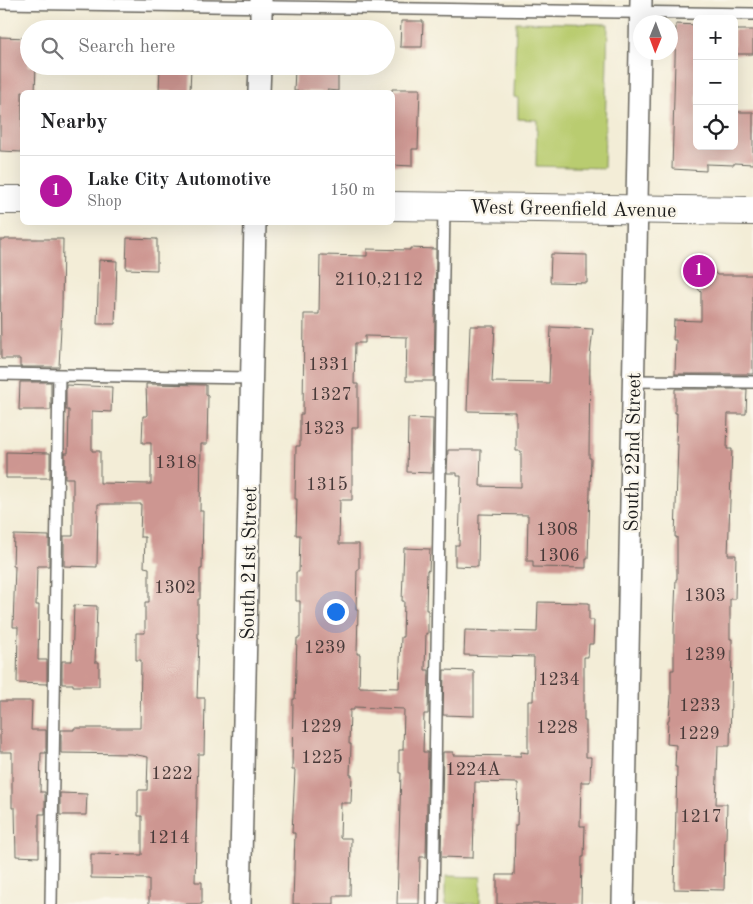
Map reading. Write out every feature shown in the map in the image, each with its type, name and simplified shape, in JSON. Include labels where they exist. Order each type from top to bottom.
[{"type":"main road","points":[[0,200],[20,200]]},
{"type":"main road","name":"West Greenfield Avenue","points":[[395,206],[753,211]]},
{"type":"street","points":[[261,3],[261,20]]},
{"type":"street","name":"South 22nd Street","points":[[623,904],[641,6]]},
{"type":"street","points":[[259,90],[260,75]]},
{"type":"street","name":"South 21st Street","points":[[240,904],[255,225]]},
{"type":"lane","points":[[0,3],[641,6],[753,14]]},
{"type":"lane","points":[[433,904],[444,207]]},
{"type":"lane","points":[[0,374],[252,378]]},
{"type":"lane","points":[[51,904],[59,375]]},
{"type":"lane","points":[[633,381],[753,382]]},
{"type":"green space","points":[[516,22],[608,24],[604,168],[536,166],[537,120],[518,119],[518,98],[514,97]]},
{"type":"green space","points":[[446,876],[481,877],[480,904],[446,904]]},
{"type":"building","points":[[401,21],[423,21],[422,47],[400,47]]},
{"type":"building","points":[[678,24],[693,25],[693,150],[738,150],[738,112],[753,112],[753,164],[706,164],[706,171],[672,169],[675,60],[678,60]]},
{"type":"building","points":[[738,30],[753,30],[753,54],[738,54]]},
{"type":"building","points":[[0,37],[20,38],[20,75],[36,75],[35,90],[20,90],[20,152],[0,151]]},
{"type":"building","points":[[160,75],[191,75],[190,90],[159,90]]},
{"type":"building","points":[[295,75],[338,75],[338,90],[294,90]]},
{"type":"building","points":[[420,89],[418,149],[412,149],[412,166],[395,165],[395,90],[392,90]]},
{"type":"building","points":[[127,238],[157,239],[157,270],[126,269]]},
{"type":"building","points":[[63,239],[59,367],[20,367],[20,359],[1,359],[0,240]]},
{"type":"building","points":[[410,248],[436,249],[434,381],[406,381],[407,337],[365,336],[365,343],[355,343],[354,384],[358,384],[358,428],[352,428],[352,500],[340,500],[339,544],[359,544],[356,610],[358,610],[357,654],[360,654],[359,687],[399,688],[401,637],[403,637],[404,548],[430,549],[429,571],[427,570],[426,610],[428,610],[428,634],[426,633],[425,670],[429,670],[428,714],[424,714],[423,752],[428,752],[426,857],[420,857],[419,904],[397,904],[401,773],[399,773],[399,750],[403,750],[404,709],[354,707],[354,710],[350,710],[351,803],[341,803],[340,838],[351,838],[350,896],[334,896],[334,904],[293,904],[295,833],[292,833],[295,770],[292,770],[293,699],[295,699],[297,638],[300,638],[300,601],[296,601],[296,572],[299,572],[300,535],[296,535],[297,499],[295,499],[296,446],[300,446],[300,414],[303,414],[304,314],[319,314],[320,255],[367,256],[367,249],[410,250]]},
{"type":"building","points":[[551,254],[587,255],[587,283],[550,282]]},
{"type":"building","points":[[700,256],[717,275],[753,275],[753,374],[675,374],[676,340],[673,340],[674,320],[701,321],[701,292],[683,272]]},
{"type":"building","points":[[99,260],[117,261],[115,324],[97,324]]},
{"type":"building","points":[[470,326],[495,326],[492,382],[549,383],[551,327],[593,329],[590,356],[589,458],[591,458],[588,559],[586,559],[586,568],[533,567],[533,561],[527,561],[528,515],[479,514],[478,567],[455,566],[455,545],[459,545],[461,476],[457,476],[457,473],[447,473],[448,450],[481,450],[480,486],[521,487],[521,451],[516,451],[516,412],[467,411]]},
{"type":"building","points":[[20,382],[51,382],[51,410],[19,410]]},
{"type":"building","points":[[146,384],[206,385],[206,395],[208,395],[207,444],[201,444],[200,511],[203,511],[202,569],[200,569],[200,599],[198,599],[197,698],[205,698],[204,754],[198,754],[195,882],[202,882],[202,904],[149,904],[149,879],[91,878],[91,854],[142,855],[142,816],[138,816],[138,790],[147,790],[148,757],[132,754],[61,753],[61,730],[74,730],[74,728],[140,728],[141,660],[136,660],[136,633],[145,633],[145,602],[149,602],[149,568],[144,567],[145,537],[140,537],[141,504],[98,504],[97,567],[64,566],[64,536],[73,536],[73,478],[65,478],[65,453],[68,453],[69,410],[66,410],[66,385],[112,387],[111,412],[92,411],[92,451],[100,451],[100,483],[151,484],[151,443],[142,443],[143,416],[147,416]]},
{"type":"building","points":[[675,389],[747,389],[746,414],[728,414],[727,449],[732,449],[728,555],[736,555],[735,599],[730,599],[730,639],[732,639],[732,649],[730,746],[718,746],[716,804],[727,804],[724,890],[674,889],[676,745],[667,744],[671,670],[674,670],[677,579],[677,537],[675,537],[678,444],[676,444],[677,413],[675,413]]},
{"type":"building","points":[[408,418],[433,419],[432,473],[407,472]]},
{"type":"building","points":[[6,452],[50,453],[50,478],[6,478]]},
{"type":"building","points":[[14,535],[49,536],[49,566],[37,566],[36,605],[39,605],[38,660],[47,660],[47,684],[17,683],[18,627],[13,627]]},
{"type":"building","points":[[538,602],[589,603],[589,620],[594,620],[593,644],[589,644],[588,657],[584,657],[586,757],[591,757],[590,782],[581,782],[580,826],[585,826],[581,904],[497,904],[497,875],[514,875],[518,783],[475,782],[473,858],[441,857],[443,752],[453,752],[453,755],[521,756],[521,752],[528,753],[528,701],[533,701],[534,657],[464,655],[465,630],[537,632]]},
{"type":"building","points":[[74,605],[97,606],[95,662],[99,662],[99,686],[62,684],[62,661],[72,661]]},
{"type":"building","points":[[444,670],[474,671],[474,716],[443,715]]},
{"type":"building","points":[[0,701],[32,701],[31,730],[46,730],[46,753],[41,753],[40,792],[45,792],[45,814],[39,814],[39,857],[16,856],[15,808],[12,808],[12,752],[0,752]]},
{"type":"building","points":[[60,793],[87,794],[86,815],[60,815]]},
{"type":"place","name":"Lake City Automotive","points":[[699,271]]}]
